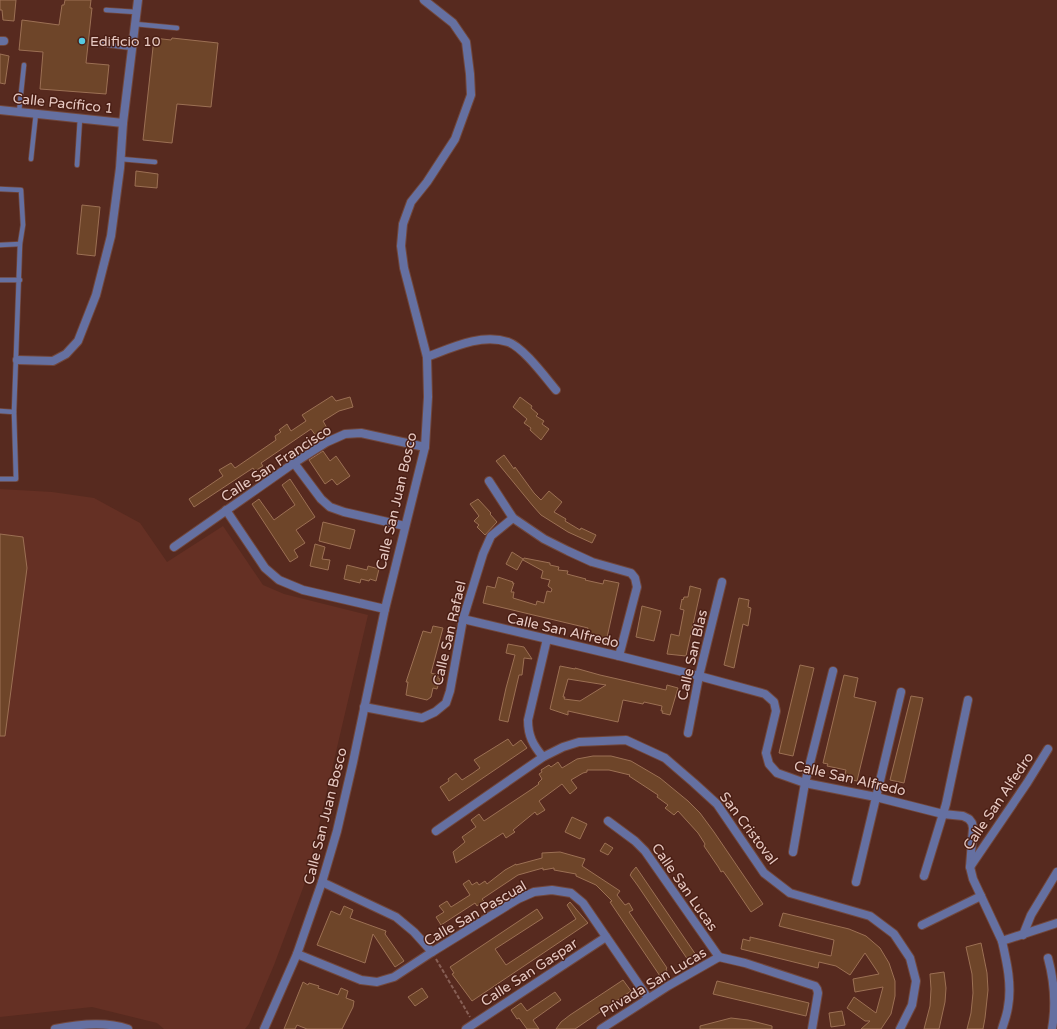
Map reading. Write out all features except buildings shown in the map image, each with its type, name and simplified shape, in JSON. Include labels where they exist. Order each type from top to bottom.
[{"type":"street","points":[[17,360],[53,361],[66,354],[78,341],[96,296],[111,236],[138,0]]},
{"type":"street","name":"Calle San Juan Bosco","points":[[264,1029],[297,954],[322,882],[337,831],[385,609],[425,447],[428,397],[427,357],[404,268],[401,246],[403,224],[410,202],[427,182],[455,139],[471,95],[466,42],[453,23],[424,0]]},
{"type":"street","name":"Calle Pacífico 1","points":[[0,110],[123,123]]},
{"type":"street","points":[[427,357],[470,342],[490,339],[509,342],[526,355],[556,390]]},
{"type":"street","name":"Calle San Francisco","points":[[174,547],[294,463],[327,442],[345,434],[361,433],[425,447]]},
{"type":"street","points":[[294,463],[321,499],[330,507],[344,512],[405,526]]},
{"type":"street","points":[[489,481],[513,518],[544,539],[592,562],[631,573],[636,578],[637,587],[619,656]]},
{"type":"street","points":[[226,510],[265,568],[279,580],[303,590],[385,609]]},
{"type":"street","name":"Calle San Rafael","points":[[364,707],[422,718],[435,712],[446,703],[450,691],[463,620],[483,554],[492,536],[513,518]]},
{"type":"street","name":"Calle San Blas","points":[[688,733],[699,676],[722,582]]},
{"type":"street","name":"Calle San Alfredo","points":[[463,620],[619,656],[765,694],[774,702],[776,711],[766,752],[769,764],[777,773],[804,783],[876,797],[943,814],[963,816],[972,823],[973,834],[970,867],[973,879],[1002,941],[1008,967],[1010,990],[1008,1007],[1002,1029]]},
{"type":"street","points":[[543,757],[533,745],[528,731],[528,720],[547,639]]},
{"type":"street","points":[[793,852],[804,783],[833,671]]},
{"type":"street","points":[[856,882],[901,692]]},
{"type":"street","points":[[924,876],[943,814],[968,700]]},
{"type":"street","name":"San Cristoval","points":[[436,831],[543,757],[579,742],[626,740],[665,758],[717,804],[764,873],[790,894],[870,916],[894,934],[910,958],[916,981],[912,1005],[900,1029]]},
{"type":"street","name":"Calle San Alfedro","points":[[970,867],[1048,749]]},
{"type":"street","name":"Calle San Lucas","points":[[608,821],[645,850],[719,957]]},
{"type":"street","points":[[1024,935],[1031,915],[1057,872]]},
{"type":"street","points":[[322,882],[396,917],[414,932],[432,952]]},
{"type":"street","name":"Calle San Pascual","points":[[297,954],[361,980],[377,982],[394,977],[518,899],[534,892],[552,890],[571,893],[582,903],[648,998]]},
{"type":"street","points":[[922,925],[981,896]]},
{"type":"street","points":[[1002,941],[1057,923]]},
{"type":"street","name":"Calle San Gaspar","points":[[466,1029],[475,1026],[606,937]]},
{"type":"street","points":[[719,957],[745,963],[815,986],[817,989],[812,1029]]},
{"type":"street","name":"Privada San Lucas","points":[[601,1029],[648,998],[719,957]]},
{"type":"street","points":[[1048,958],[1052,974],[1054,1020],[1052,1029]]},
{"type":"street","points":[[55,1029],[74,1025],[101,1024],[128,1029]]},
{"type":"lane","points":[[106,10],[136,12]]},
{"type":"lane","points":[[135,24],[177,28]]},
{"type":"lane","points":[[100,44],[132,48]]},
{"type":"lane","points":[[19,112],[24,65]]},
{"type":"lane","points":[[31,159],[36,114]]},
{"type":"lane","points":[[76,165],[80,118]]},
{"type":"lane","points":[[120,159],[155,162]]},
{"type":"lane","points":[[0,189],[21,190],[23,225],[20,244],[20,280],[14,412],[16,479],[0,479]]},
{"type":"lane","points":[[0,244],[20,244]]},
{"type":"lane","points":[[0,280],[20,280]]},
{"type":"lane","points":[[0,412],[14,412]]},
{"type":"path","points":[[432,952],[475,1026]]},
{"type":"shaded area","points":[[0,489],[52,492],[94,498],[140,523],[167,562],[223,526],[263,585],[284,594],[368,615],[306,880],[274,965],[249,1024],[245,1029],[164,1029],[157,1023],[92,1007],[0,1017]]},
{"type":"place","name":"Edificio 10","points":[[82,41]]}]
